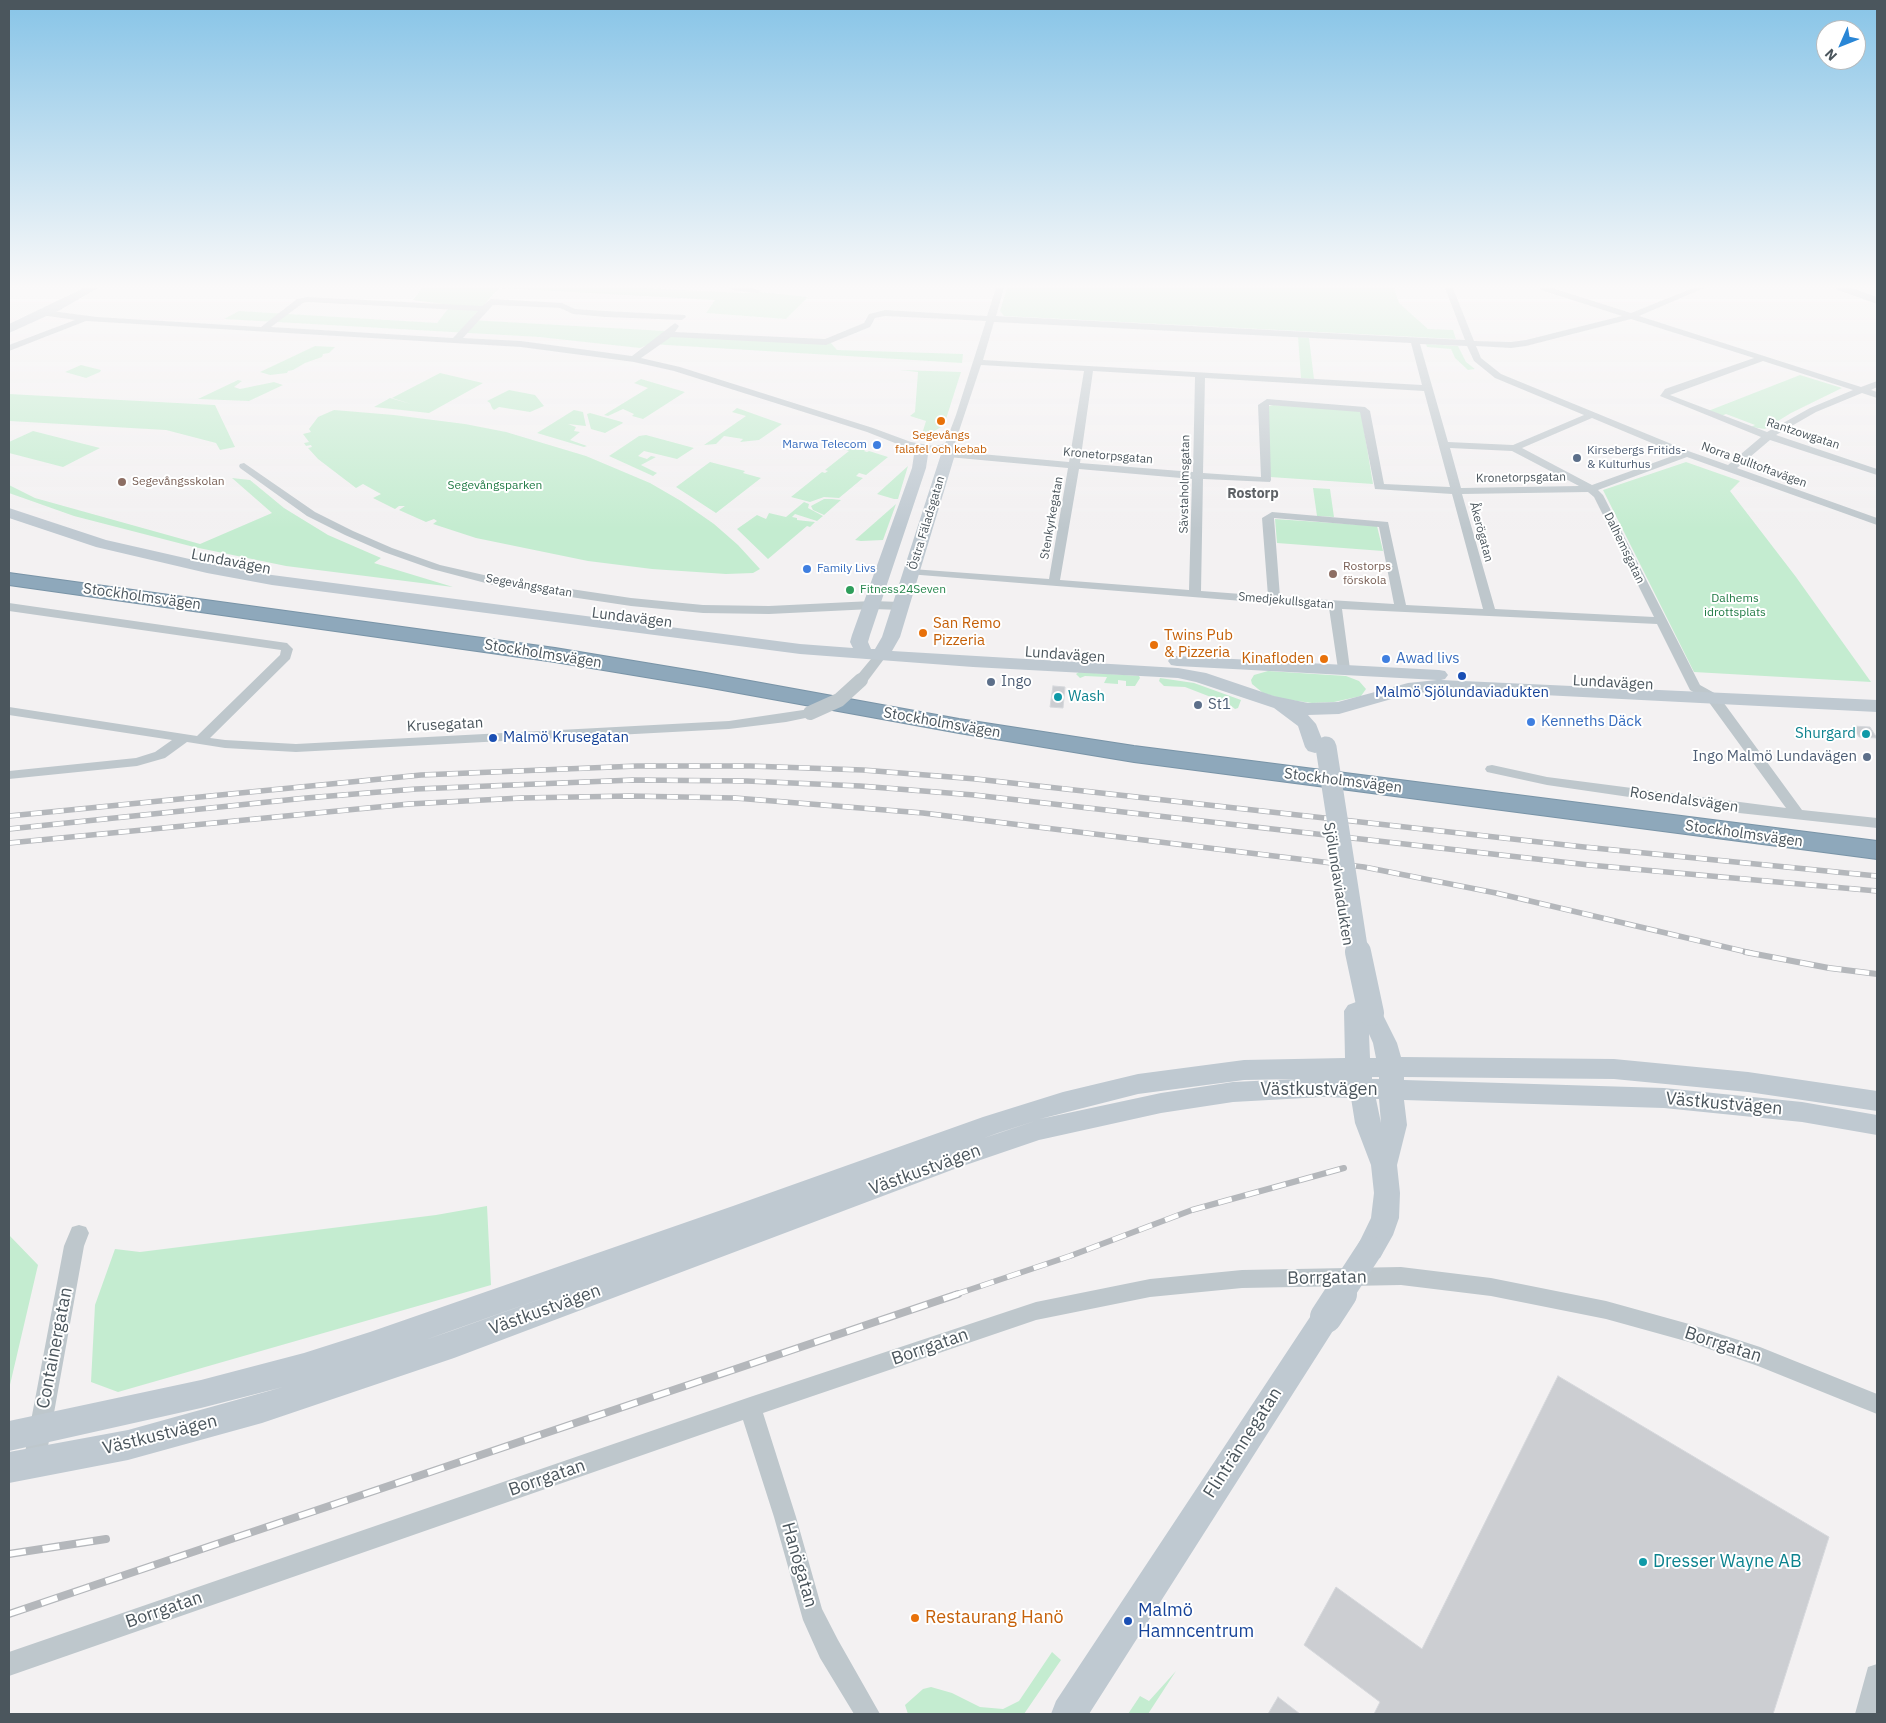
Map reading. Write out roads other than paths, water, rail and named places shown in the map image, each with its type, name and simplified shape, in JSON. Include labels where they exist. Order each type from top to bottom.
[{"type":"highway","points":[[9,565],[151,588]]},
{"type":"highway","name":"Stockholmsvägen","points":[[9,570],[151,588],[628,656],[958,715],[1120,741],[1877,838]]},
{"type":"highway","name":"Stockholmsvägen","points":[[9,579],[625,666],[959,726],[1134,754],[1877,850]]},
{"type":"highway","points":[[9,586],[249,612]]},
{"type":"main road","name":"Östra Fäladsgatan","points":[[870,658],[872,604],[902,511],[919,468],[922,447]]},
{"type":"main road","name":"Östra Fäladsgatan","points":[[870,658],[901,606],[912,572],[945,447]]},
{"type":"main road","name":"Lundavägen","points":[[9,502],[78,526],[145,544],[229,563],[290,573],[772,636],[870,658],[1265,666],[1877,695]]},
{"type":"main road","name":"Lundavägen","points":[[9,513],[102,544],[207,568],[272,580],[870,658],[1178,673],[1200,676],[1269,701],[1308,709],[1339,708],[1408,689],[1445,685],[1877,706]]},
{"type":"main road","points":[[1251,694],[1243,686],[1244,676],[1255,668],[1265,666]]},
{"type":"main road","name":"Lundavägen","points":[[1346,669],[1371,683],[1374,689],[1372,695],[1358,702]]},
{"type":"main road","name":"Sjölundaviadukten","points":[[1269,701],[1284,707],[1303,720],[1320,747]]},
{"type":"main road","name":"Sjölundaviadukten","points":[[1358,702],[1333,714],[1323,725],[1320,747],[1363,982],[1364,1012],[1360,1078]]},
{"type":"main road","name":"Sjölundaviadukten","points":[[1364,1012],[1385,1042],[1392,1078]]},
{"type":"main road","name":"Västkustvägen","points":[[9,1436],[202,1394],[304,1367],[370,1346],[983,1128],[1063,1102],[1138,1084],[1244,1070],[1360,1078],[1392,1078],[1614,1069],[1748,1082],[1877,1101]]},
{"type":"main road","name":"Västkustvägen","points":[[21,1466],[128,1444],[271,1405],[454,1344],[949,1160],[1038,1130],[1161,1103],[1233,1092],[1323,1087],[1360,1078]]},
{"type":"main road","name":"Flintrännegatan","points":[[1068,1713],[1379,1235],[1386,1218],[1387,1193],[1384,1165],[1368,1123],[1360,1078]]},
{"type":"main road","name":"Västkustvägen","points":[[1392,1078],[1664,1098],[1802,1112],[1877,1125]]},
{"type":"main road","name":"Flintrännegatan","points":[[1384,1165],[1394,1125],[1392,1078]]},
{"type":"street","name":"Kronetorpsgatan","points":[[673,368],[922,447],[940,449],[945,447],[1074,466],[1266,480],[1263,403],[1321,405],[1358,408],[1365,411],[1379,487],[1457,491],[1591,488],[1687,454]]},
{"type":"street","points":[[945,447],[957,425],[975,368]]},
{"type":"street","points":[[1080,368],[1428,388]]},
{"type":"street","name":"Åkerögatan","points":[[1423,368],[1490,614]]},
{"type":"street","name":"Norra Bulltoftavägen","points":[[1488,368],[1498,376],[1687,454],[1877,522]]},
{"type":"street","name":"Rantzowgatan","points":[[1733,368],[1668,391],[1665,396],[1768,436],[1877,472]]},
{"type":"street","points":[[1795,368],[1877,395]]},
{"type":"street","name":"Stenkyrkegatan","points":[[1054,583],[1089,369]]},
{"type":"street","name":"Sävstaholmsgatan","points":[[1195,594],[1200,374]]},
{"type":"street","points":[[1729,470],[1768,436],[1813,410],[1877,384]]},
{"type":"street","points":[[1443,445],[1514,448],[1592,415]]},
{"type":"street","name":"Dalhemsgatan","points":[[1514,448],[1591,488],[1598,495],[1695,687]]},
{"type":"street","name":"Segevångsgatan","points":[[244,466],[312,514],[349,533],[388,550],[436,567],[497,582],[631,602],[703,609],[798,610],[872,604],[901,606]]},
{"type":"street","points":[[1274,600],[1267,518],[1272,515],[1384,524],[1401,609]]},
{"type":"street","name":"Smedjekullsgatan","points":[[912,572],[1335,606],[1661,621]]},
{"type":"street","points":[[1335,606],[1346,669]]},
{"type":"street","points":[[9,607],[271,644],[283,646],[287,649],[286,656],[199,741]]},
{"type":"street","name":"Krusegatan","points":[[9,711],[199,741],[234,745],[305,748],[728,725],[810,713],[839,700],[870,658]]},
{"type":"street","points":[[1695,687],[1713,698],[1797,814]]},
{"type":"street","points":[[9,775],[137,762],[160,755],[183,739]]},
{"type":"street","name":"Rosendalsvägen","points":[[1492,769],[1547,781],[1739,808],[1877,823]]},
{"type":"street","name":"Containergatan","points":[[21,1466],[39,1430],[74,1246],[79,1234]]},
{"type":"street","name":"Borrgatan","points":[[9,1664],[750,1407],[1036,1311],[1150,1288],[1242,1280],[1401,1276],[1491,1287],[1606,1310],[1689,1333],[1760,1357],[1877,1404]]},
{"type":"street","name":"Hanögatan","points":[[750,1407],[785,1517],[811,1612],[829,1648],[868,1714]]},
{"type":"street","points":[[1867,1714],[1877,1676]]},
{"type":"railway","points":[[9,816],[421,775],[637,766],[750,766],[863,770],[976,779],[1584,847],[1877,876]]},
{"type":"railway","points":[[9,829],[306,798],[416,789],[633,780],[747,781],[860,786],[974,795],[1589,865],[1877,891]]},
{"type":"railway","points":[[9,843],[409,804],[521,798],[629,796],[735,798],[923,813],[1364,867],[1496,893],[1751,953]]},
{"type":"railway","points":[[1745,952],[1829,968],[1877,974]]},
{"type":"railway","points":[[954,1295],[1070,1256],[1192,1210],[1344,1168]]},
{"type":"railway","points":[[9,1614],[958,1294]]},
{"type":"railway","points":[[9,1554],[106,1539]]},
{"type":"place","name":"Segevångs falafel och kebab","points":[[941,421]]},
{"type":"place","name":"Marwa Telecom","points":[[877,445]]},
{"type":"place","name":"Kirsebergs Fritids- & Kulturhus","points":[[1577,458]]},
{"type":"place","name":"Segevångsskolan","points":[[122,482]]},
{"type":"place","name":"Family Livs","points":[[807,569]]},
{"type":"place","name":"Rostorps förskola","points":[[1333,574]]},
{"type":"place","name":"Fitness24Seven","points":[[850,590]]},
{"type":"place","name":"San Remo Pizzeria","points":[[923,633]]},
{"type":"place","name":"Twins Pub & Pizzeria","points":[[1154,645]]},
{"type":"place","name":"Kinafloden","points":[[1324,659]]},
{"type":"place","name":"Awad livs","points":[[1386,659]]},
{"type":"place","name":"Malmö Sjölundaviadukten","points":[[1462,676]]},
{"type":"place","name":"Ingo","points":[[991,682]]},
{"type":"place","name":"Wash","points":[[1058,697]]},
{"type":"place","name":"St1","points":[[1198,705]]},
{"type":"place","name":"Kenneths Däck","points":[[1531,722]]},
{"type":"place","name":"Shurgard","points":[[1866,734]]},
{"type":"place","name":"Malmö Krusegatan","points":[[493,738]]},
{"type":"place","name":"Ingo Malmö Lundavägen","points":[[1867,757]]},
{"type":"place","name":"Dresser Wayne AB","points":[[1643,1562]]},
{"type":"place","name":"Restaurang Hanö","points":[[915,1618]]},
{"type":"place","name":"Malmö Hamncentrum","points":[[1128,1621]]},
{"type":"district","name":"Rostorp","points":[[1253,494]]},
{"type":"park label","name":"Segevångsparken","points":[[495,486]]},
{"type":"park label","name":"Dalhems idrottsplats","points":[[1735,606]]}]
